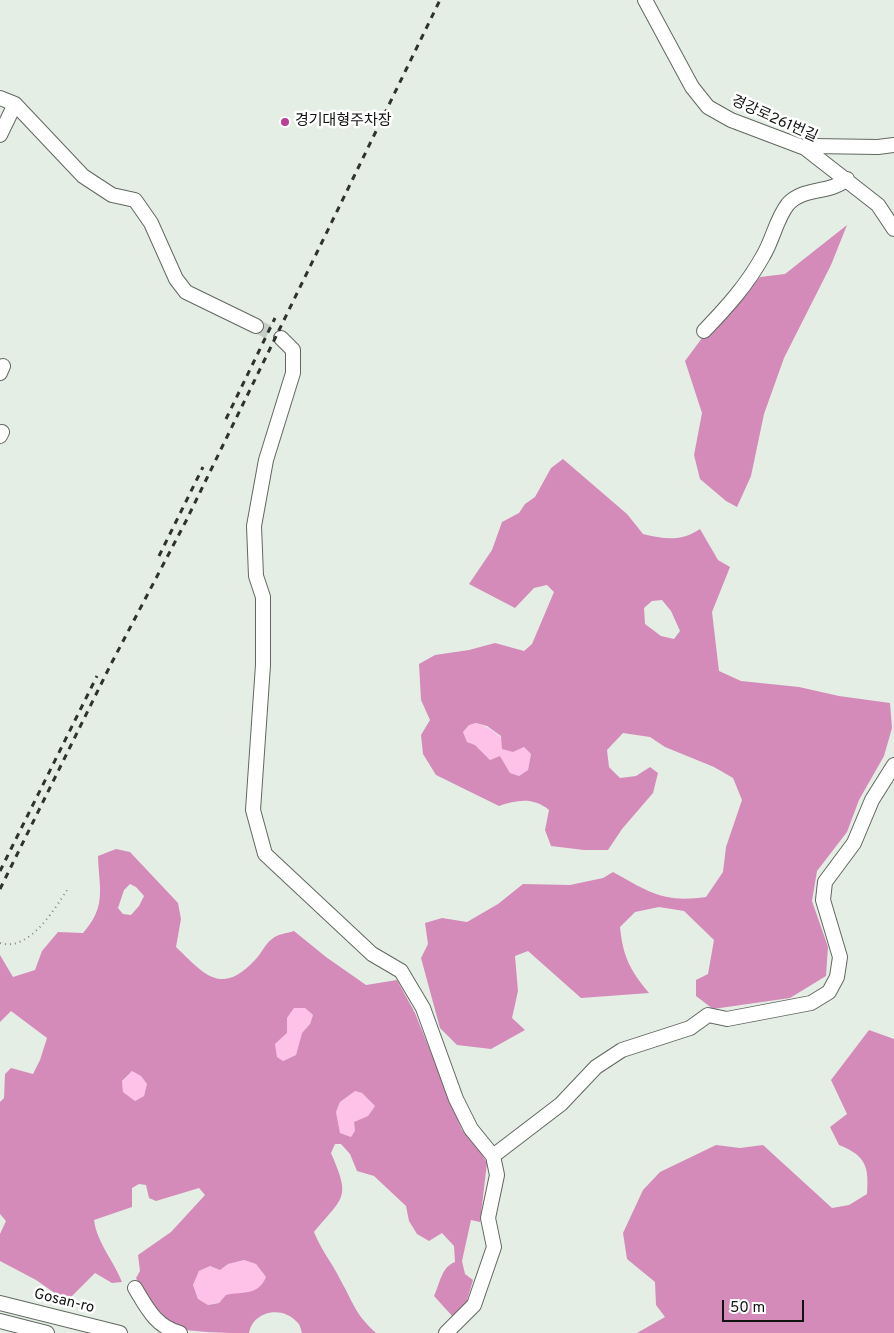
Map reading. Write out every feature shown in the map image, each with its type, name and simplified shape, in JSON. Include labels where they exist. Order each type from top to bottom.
[{"type":"street","name":"경강로261번길","points":[[645,0],[692,87],[708,107],[732,120],[805,148],[878,205],[894,229]]},
{"type":"street","points":[[0,98],[15,104],[84,176],[112,196],[135,200],[151,223],[176,279],[186,292],[256,326]]},
{"type":"street","points":[[0,135],[15,104]]},
{"type":"street","points":[[805,148],[812,146],[878,147],[894,144]]},
{"type":"street","points":[[704,330],[742,290],[765,254],[788,205],[798,196],[839,186],[847,179]]},
{"type":"street","points":[[281,338],[293,350],[293,373],[266,460],[254,526],[256,576],[263,597],[263,666],[253,810],[265,854],[372,954],[401,971],[423,1008],[456,1099],[471,1129],[493,1156],[497,1175],[488,1218],[494,1247],[474,1305],[446,1333]]},
{"type":"street","points":[[493,1156],[562,1104],[596,1067],[622,1050],[690,1028],[708,1015],[727,1018],[811,1003],[829,992],[837,977],[840,957],[823,900],[824,882],[854,843],[872,800],[894,765]]},
{"type":"street","points":[[135,1288],[155,1320],[168,1330],[180,1333]]},
{"type":"street","name":"Gosan-ro","points":[[0,1303],[120,1333]]},
{"type":"street","points":[[0,1321],[47,1333]]},
{"type":"path","points":[[1,943],[8,945],[21,941],[37,930],[52,913],[67,890]]},
{"type":"shaded area","points":[[847,225],[831,265],[784,358],[764,414],[751,476],[737,507],[726,501],[700,479],[694,455],[702,413],[685,361],[702,338],[760,277],[785,274]]},
{"type":"shaded area","points":[[563,459],[627,514],[643,534],[679,538],[700,529],[718,560],[730,567],[712,612],[719,671],[741,681],[799,687],[839,696],[890,703],[892,728],[884,756],[859,800],[847,832],[817,871],[812,901],[828,947],[826,976],[790,998],[713,1009],[696,996],[696,980],[708,974],[714,940],[684,911],[659,907],[635,912],[620,927],[628,963],[649,993],[581,998],[528,951],[515,956],[518,991],[512,1018],[525,1030],[491,1049],[457,1045],[440,1028],[421,958],[428,944],[425,923],[442,918],[467,922],[498,904],[523,884],[570,885],[603,878],[613,872],[647,890],[667,897],[706,897],[723,872],[726,847],[742,800],[733,778],[714,767],[665,747],[650,737],[623,733],[607,750],[609,767],[620,778],[636,776],[650,767],[658,773],[653,793],[622,829],[608,850],[584,850],[551,846],[545,830],[549,810],[531,801],[512,802],[499,806],[436,775],[423,754],[421,735],[430,720],[421,700],[419,664],[435,655],[469,650],[495,643],[524,651],[532,644],[554,592],[547,585],[534,588],[515,608],[469,584],[492,550],[502,522],[519,513],[525,504],[535,497],[551,468]],"holes":[[[662,600],[671,611],[680,631],[674,639],[661,636],[645,624],[644,608],[652,601]],[[476,723],[487,726],[501,736],[502,749],[513,752],[524,747],[531,754],[528,770],[519,776],[510,773],[500,756],[490,760],[475,745],[467,742],[463,732],[469,725]]]},
{"type":"shaded area","points":[[476,723],[497,734],[513,752],[524,747],[531,754],[528,770],[519,776],[510,773],[500,756],[490,760],[475,745],[467,742],[463,732],[469,725]]},
{"type":"shaded area","points":[[116,849],[130,852],[178,903],[181,919],[176,947],[196,966],[214,978],[232,977],[243,971],[274,937],[294,931],[326,957],[366,985],[397,980],[415,1013],[462,1130],[475,1143],[487,1163],[480,1222],[471,1220],[462,1261],[465,1274],[473,1280],[466,1304],[453,1317],[434,1296],[444,1272],[450,1264],[455,1262],[454,1246],[442,1233],[429,1241],[417,1234],[409,1221],[406,1206],[374,1176],[357,1171],[350,1154],[341,1144],[335,1144],[331,1153],[341,1180],[341,1196],[332,1211],[314,1232],[356,1309],[376,1333],[302,1333],[299,1324],[291,1317],[284,1313],[276,1312],[262,1315],[256,1320],[249,1333],[185,1330],[168,1325],[162,1321],[149,1304],[136,1278],[140,1271],[138,1255],[171,1232],[205,1195],[199,1188],[156,1201],[149,1198],[146,1185],[139,1184],[132,1188],[132,1207],[94,1220],[102,1244],[122,1282],[112,1283],[95,1273],[69,1299],[56,1294],[36,1280],[0,1261],[0,1234],[6,1221],[0,1214],[0,1102],[4,1098],[5,1074],[11,1068],[33,1074],[47,1038],[11,1011],[0,1022],[0,955],[13,977],[35,970],[42,951],[58,932],[83,933],[91,923],[99,905],[98,856]],"holes":[[[130,884],[136,887],[144,896],[139,906],[131,915],[123,914],[118,908],[124,890]],[[294,1008],[305,1008],[313,1015],[310,1024],[302,1033],[296,1055],[283,1061],[277,1057],[275,1044],[287,1033],[287,1018]],[[132,1071],[141,1076],[147,1084],[144,1096],[135,1101],[123,1092],[122,1081]],[[355,1091],[362,1093],[375,1106],[368,1116],[354,1122],[355,1131],[351,1137],[340,1133],[336,1112],[340,1102]],[[244,1260],[256,1264],[266,1277],[263,1283],[255,1290],[226,1295],[219,1303],[208,1305],[198,1299],[193,1285],[199,1271],[210,1266],[220,1270],[228,1264]]]},
{"type":"shaded area","points":[[294,1008],[305,1008],[313,1015],[310,1024],[302,1033],[296,1055],[283,1061],[277,1057],[275,1044],[287,1033],[287,1018]]},
{"type":"shaded area","points":[[869,1030],[894,1039],[894,1333],[637,1333],[665,1317],[656,1305],[655,1282],[627,1259],[623,1233],[643,1190],[660,1172],[716,1145],[740,1148],[763,1145],[832,1208],[849,1205],[867,1194],[867,1176],[864,1163],[855,1153],[839,1145],[830,1127],[847,1114],[831,1080]]},
{"type":"shaded area","points":[[132,1071],[141,1076],[147,1084],[144,1096],[135,1101],[123,1092],[122,1082]]},
{"type":"shaded area","points":[[355,1091],[362,1093],[375,1106],[368,1116],[354,1122],[355,1131],[351,1137],[340,1133],[336,1112],[340,1102]]},
{"type":"shaded area","points":[[244,1260],[256,1264],[266,1277],[257,1290],[242,1297],[208,1305],[198,1299],[193,1285],[199,1271],[210,1266],[220,1270],[227,1264]]},
{"type":"tunnel","points":[[256,326],[281,338]]},
{"type":"railway","points":[[0,889],[110,666],[186,521],[440,0]]},
{"type":"railway","points":[[226,419],[275,318]]},
{"type":"railway","points":[[159,556],[203,467]]},
{"type":"railway","points":[[0,871],[97,676]]},
{"type":"place","name":"경기대형주차장","points":[[285,122]]}]
